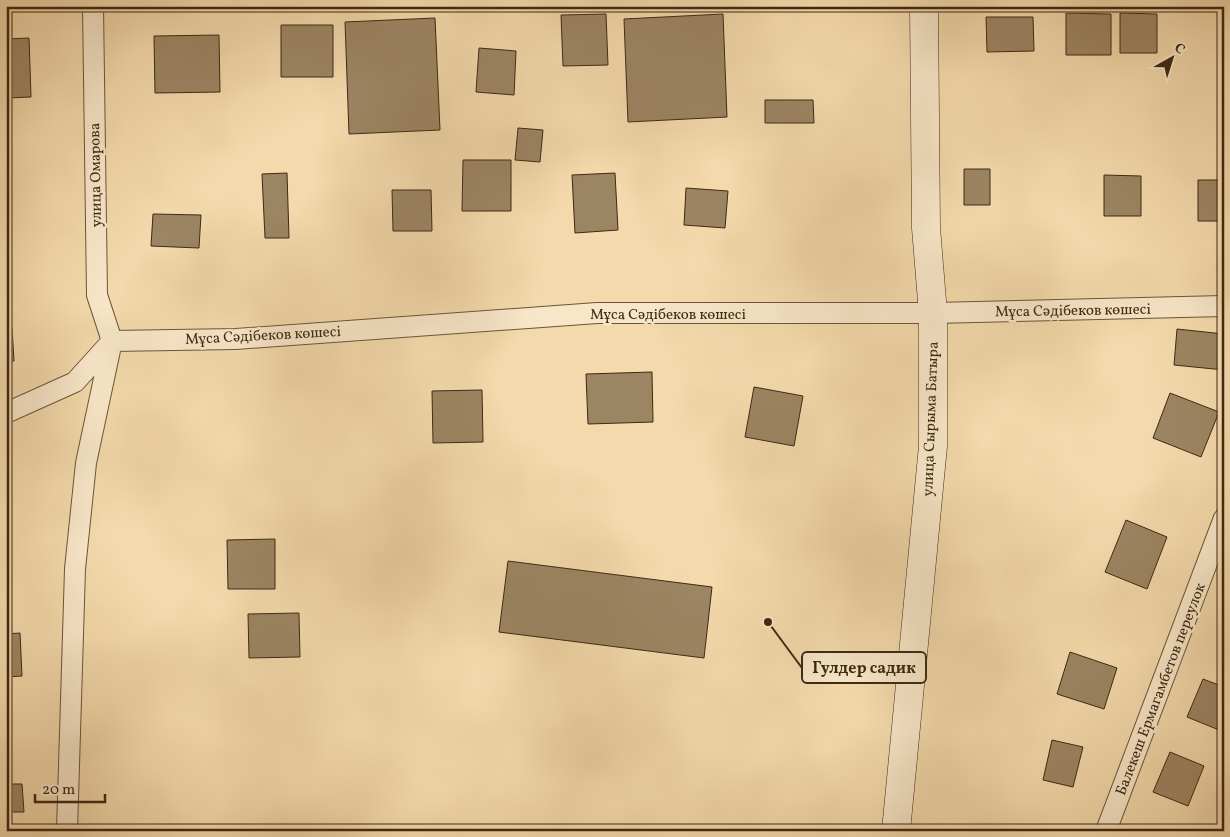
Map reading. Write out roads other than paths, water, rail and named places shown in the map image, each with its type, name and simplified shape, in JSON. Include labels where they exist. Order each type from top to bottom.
[{"type":"street","name":"улица Омарова","points":[[92,6],[97,295],[112,341]]},
{"type":"street","name":"улица Сырыма Батыра","points":[[896,831],[933,446],[933,313],[926,228],[924,6]]},
{"type":"street","name":"Мұса Сәдібеков көшесі","points":[[112,341],[236,339],[597,314],[933,313],[1224,306]]},
{"type":"street","points":[[6,413],[75,382],[112,341]]},
{"type":"street","points":[[67,831],[75,569],[86,463],[112,341]]},
{"type":"street","name":"Балекеш Ермагамбетов переулок","points":[[1106,831],[1224,518]]},
{"type":"place","name":"Гулдер садик","points":[[768,622]]}]
